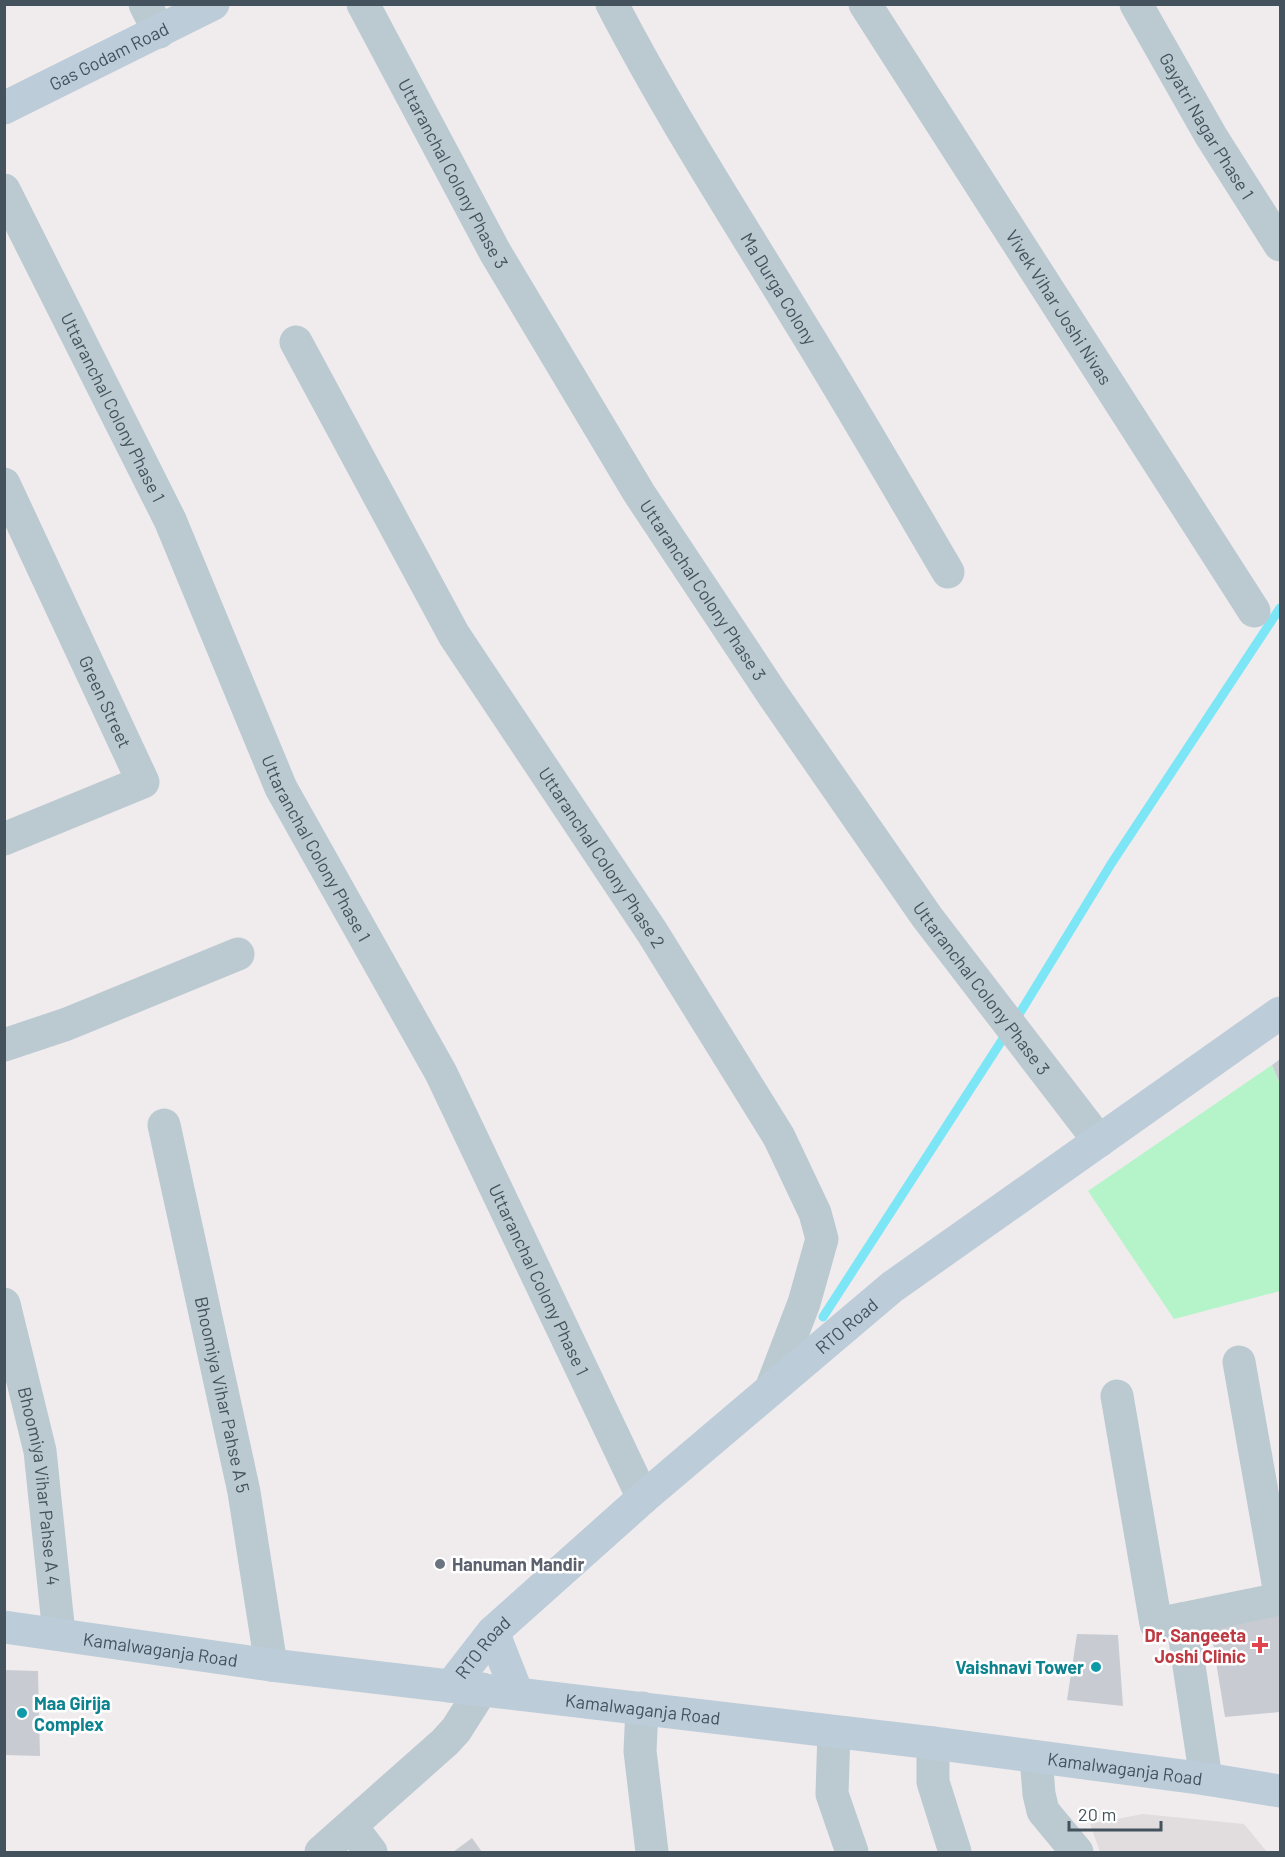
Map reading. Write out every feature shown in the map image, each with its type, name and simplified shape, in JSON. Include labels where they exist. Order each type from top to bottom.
[{"type":"main road","name":"Gas Godam Road","points":[[4,108],[152,18],[213,4]]},
{"type":"main road","name":"RTO Road","points":[[467,1688],[493,1632],[643,1498],[892,1287],[1281,1013]]},
{"type":"main road","name":"Kamalwaganja Road","points":[[4,1627],[270,1665],[933,1743],[1281,1791]]},
{"type":"main road","points":[[493,1632],[517,1693]]},
{"type":"street","name":"Uttaranchal Colony Phase 3","points":[[363,4],[495,252],[639,493],[773,694],[927,917],[1099,1141]]},
{"type":"street","name":"Ma Durga Colony","points":[[612,4],[718,191],[804,329],[948,572]]},
{"type":"street","name":"Vivek Vihar Joshi Nivas","points":[[865,4],[1254,611]]},
{"type":"street","name":"Gayatri Nagar Phase 1","points":[[1136,4],[1211,136],[1281,245]]},
{"type":"street","name":"Uttaranchal Colony Phase 1","points":[[4,190],[170,520],[280,788],[441,1073],[643,1498]]},
{"type":"street","name":"Uttaranchal Colony Phase 2","points":[[296,342],[454,635],[652,932],[779,1137],[810,1204],[822,1239],[804,1303],[771,1389]]},
{"type":"street","name":"Green Street","points":[[4,484],[143,782],[4,839]]},
{"type":"street","points":[[4,1045],[67,1024],[238,954]]},
{"type":"street","name":"Bhoomiya Vihar Pahse A 5","points":[[164,1125],[244,1492],[270,1665]]},
{"type":"street","name":"Bhoomiya Vihar Pahse A 4","points":[[4,1304],[40,1451],[59,1634]]},
{"type":"street","points":[[1239,1362],[1281,1594]]},
{"type":"street","points":[[1117,1396],[1156,1624],[1281,1599]]},
{"type":"street","points":[[1182,1619],[1206,1779]]},
{"type":"street","points":[[321,1852],[456,1730],[467,1688]]},
{"type":"street","points":[[642,1708],[640,1751],[652,1852]]},
{"type":"street","points":[[834,1732],[832,1794],[852,1852]]},
{"type":"street","points":[[933,1743],[933,1782],[956,1852]]},
{"type":"street","points":[[1036,1758],[1043,1811],[1077,1852]]},
{"type":"street","points":[[351,1826],[370,1852]]},
{"type":"shaded area","points":[[1143,1814],[1244,1824],[1267,1852],[1100,1852],[1090,1824]]},
{"type":"green space","points":[[1272,1065],[1280,1084],[1280,1291],[1174,1319],[1088,1191]]},
{"type":"building","points":[[1280,1059],[1280,1084],[1272,1065]]},
{"type":"building","points":[[1280,1614],[1280,1712],[1225,1717],[1210,1625]]},
{"type":"building","name":"Vaishnavi Tower","points":[[1077,1634],[1118,1635],[1123,1706],[1067,1700]]},
{"type":"building","name":"Maa Girija Complex","points":[[4,1670],[38,1671],[40,1756],[4,1755]]},
{"type":"building","points":[[472,1838],[482,1852],[453,1852]]},
{"type":"waterway","points":[[1018,1016],[1111,864],[1280,608]]},
{"type":"waterway","points":[[823,1317],[1006,1034]]},
{"type":"place","name":"Hanuman Mandir","points":[[440,1564]]},
{"type":"place","name":"Dr. Sangeeta Joshi Clinic","points":[[1260,1645]]},
{"type":"place","name":"Vaishnavi Tower","points":[[1096,1667]]},
{"type":"place","name":"Maa Girija Complex","points":[[22,1713]]}]
